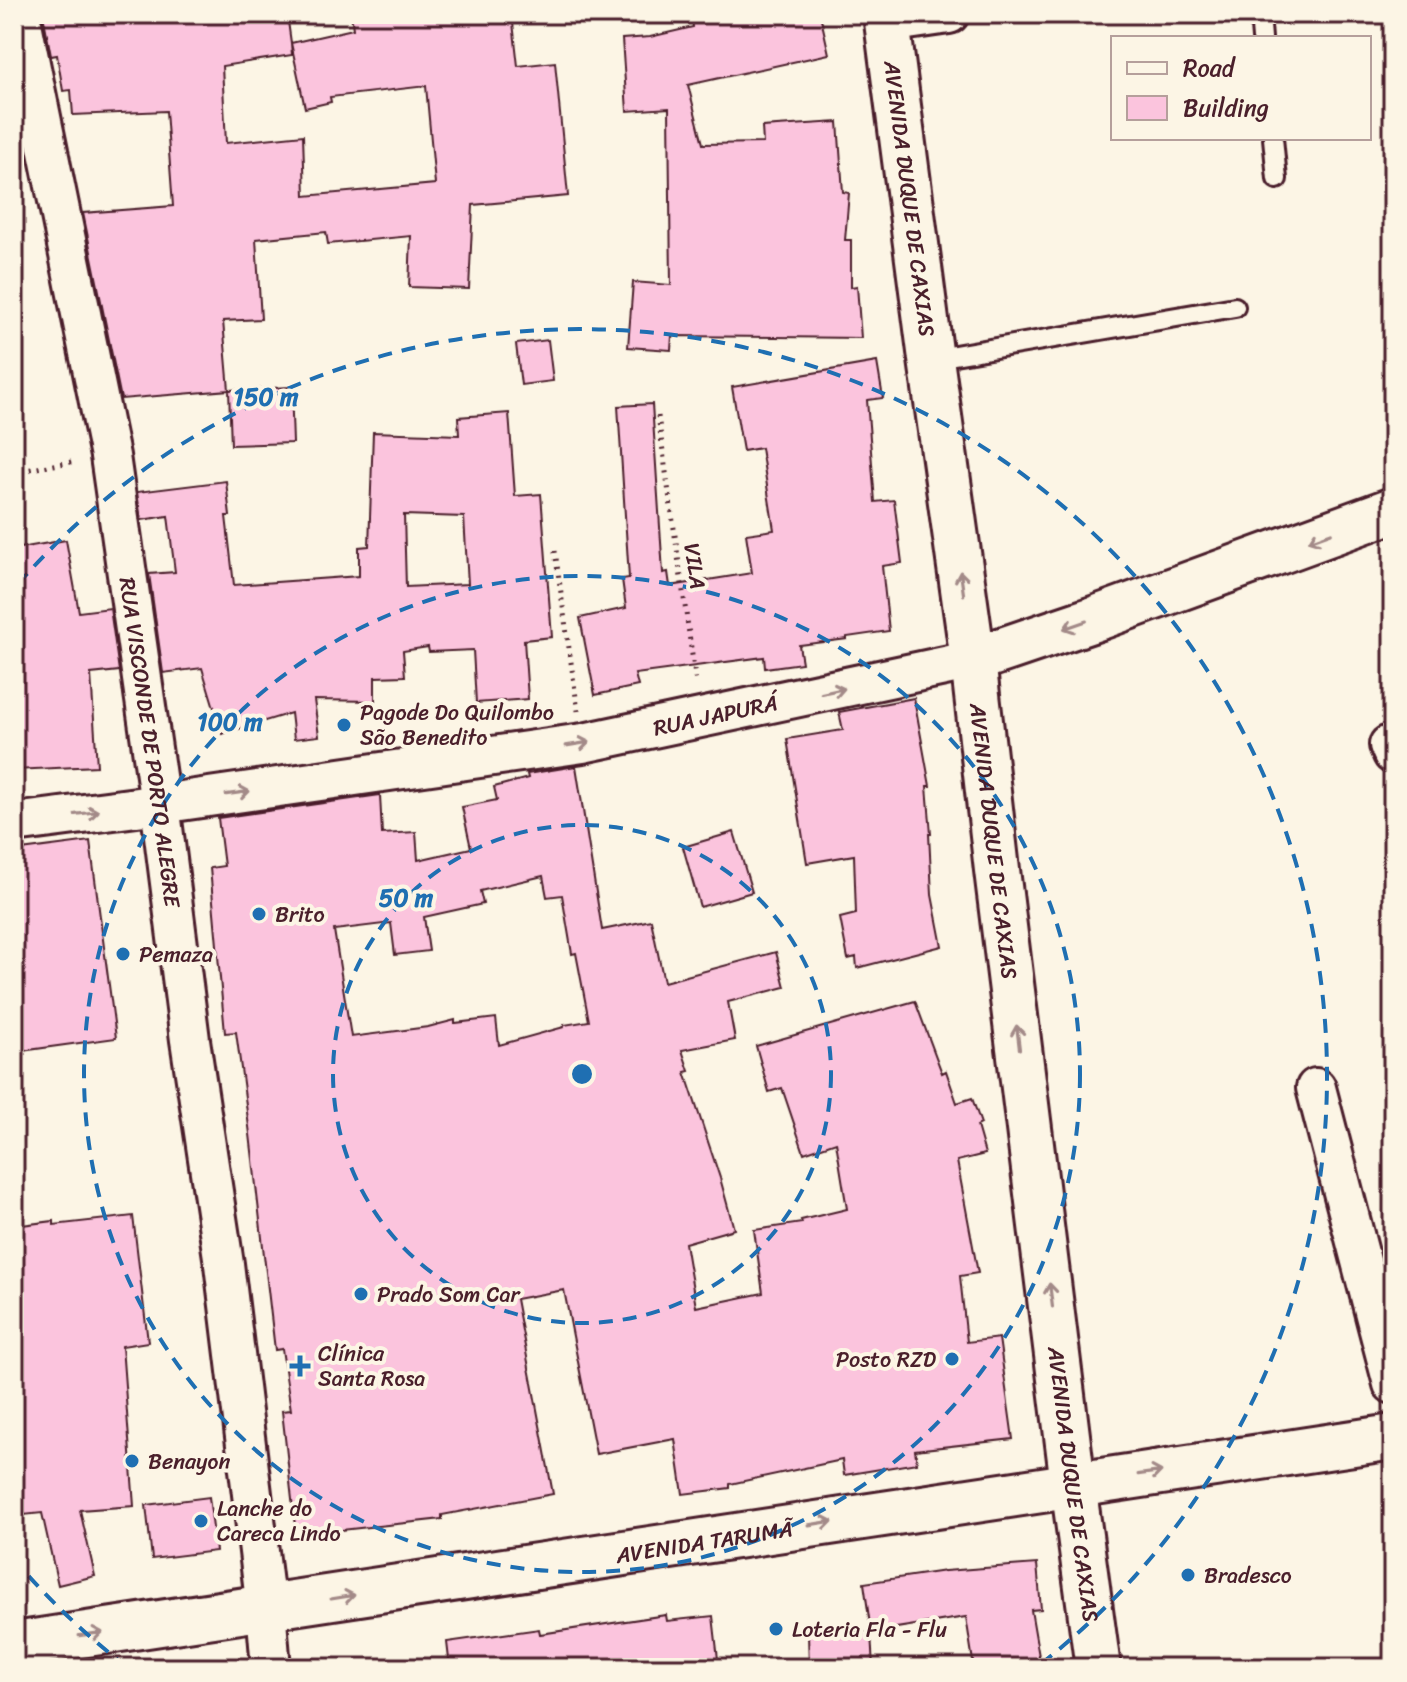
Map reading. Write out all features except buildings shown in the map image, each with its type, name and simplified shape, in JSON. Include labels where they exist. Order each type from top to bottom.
[{"type":"street","name":"RUA VISCONDE DE PORTO ALEGRE","points":[[20,14],[110,456],[224,1264],[271,1668]]},
{"type":"street","points":[[887,19],[949,14]]},
{"type":"street","name":"AVENIDA DUQUE DE CAXIAS","points":[[887,19],[973,660],[1098,1668]]},
{"type":"street","name":"RUA JAPURÁ","points":[[14,823],[583,743],[973,660],[1393,510]]},
{"type":"street","points":[[1316,1088],[1393,1384]]},
{"type":"street","name":"AVENIDA TARUMÃ","points":[[14,1645],[1393,1437]]},
{"type":"lane","points":[[1260,14],[1262,36]]},
{"type":"lane","points":[[1273,140],[1277,179]]},
{"type":"lane","points":[[931,359],[1235,307]]},
{"type":"path","name":"VILA","points":[[658,416],[701,719]]},
{"type":"path","points":[[14,472],[110,456]]},
{"type":"path","points":[[555,551],[583,743]]},
{"type":"place","name":"Pagode Do Quilombo São Benedito","points":[[344,725]]},
{"type":"place","name":"Brito","points":[[259,914]]},
{"type":"place","name":"Pemaza","points":[[123,954]]},
{"type":"place","name":"Prado Som Car","points":[[361,1294]]},
{"type":"place","name":"Posto RZD","points":[[952,1359]]},
{"type":"place","name":"Clínica Santa Rosa","points":[[300,1366]]},
{"type":"place","name":"Benayon","points":[[132,1461]]},
{"type":"place","name":"Lanche do Careca Lindo","points":[[201,1521]]},
{"type":"place","name":"Bradesco","points":[[1188,1575]]},
{"type":"place","name":"Loteria Fla - Flu","points":[[776,1629]]}]
